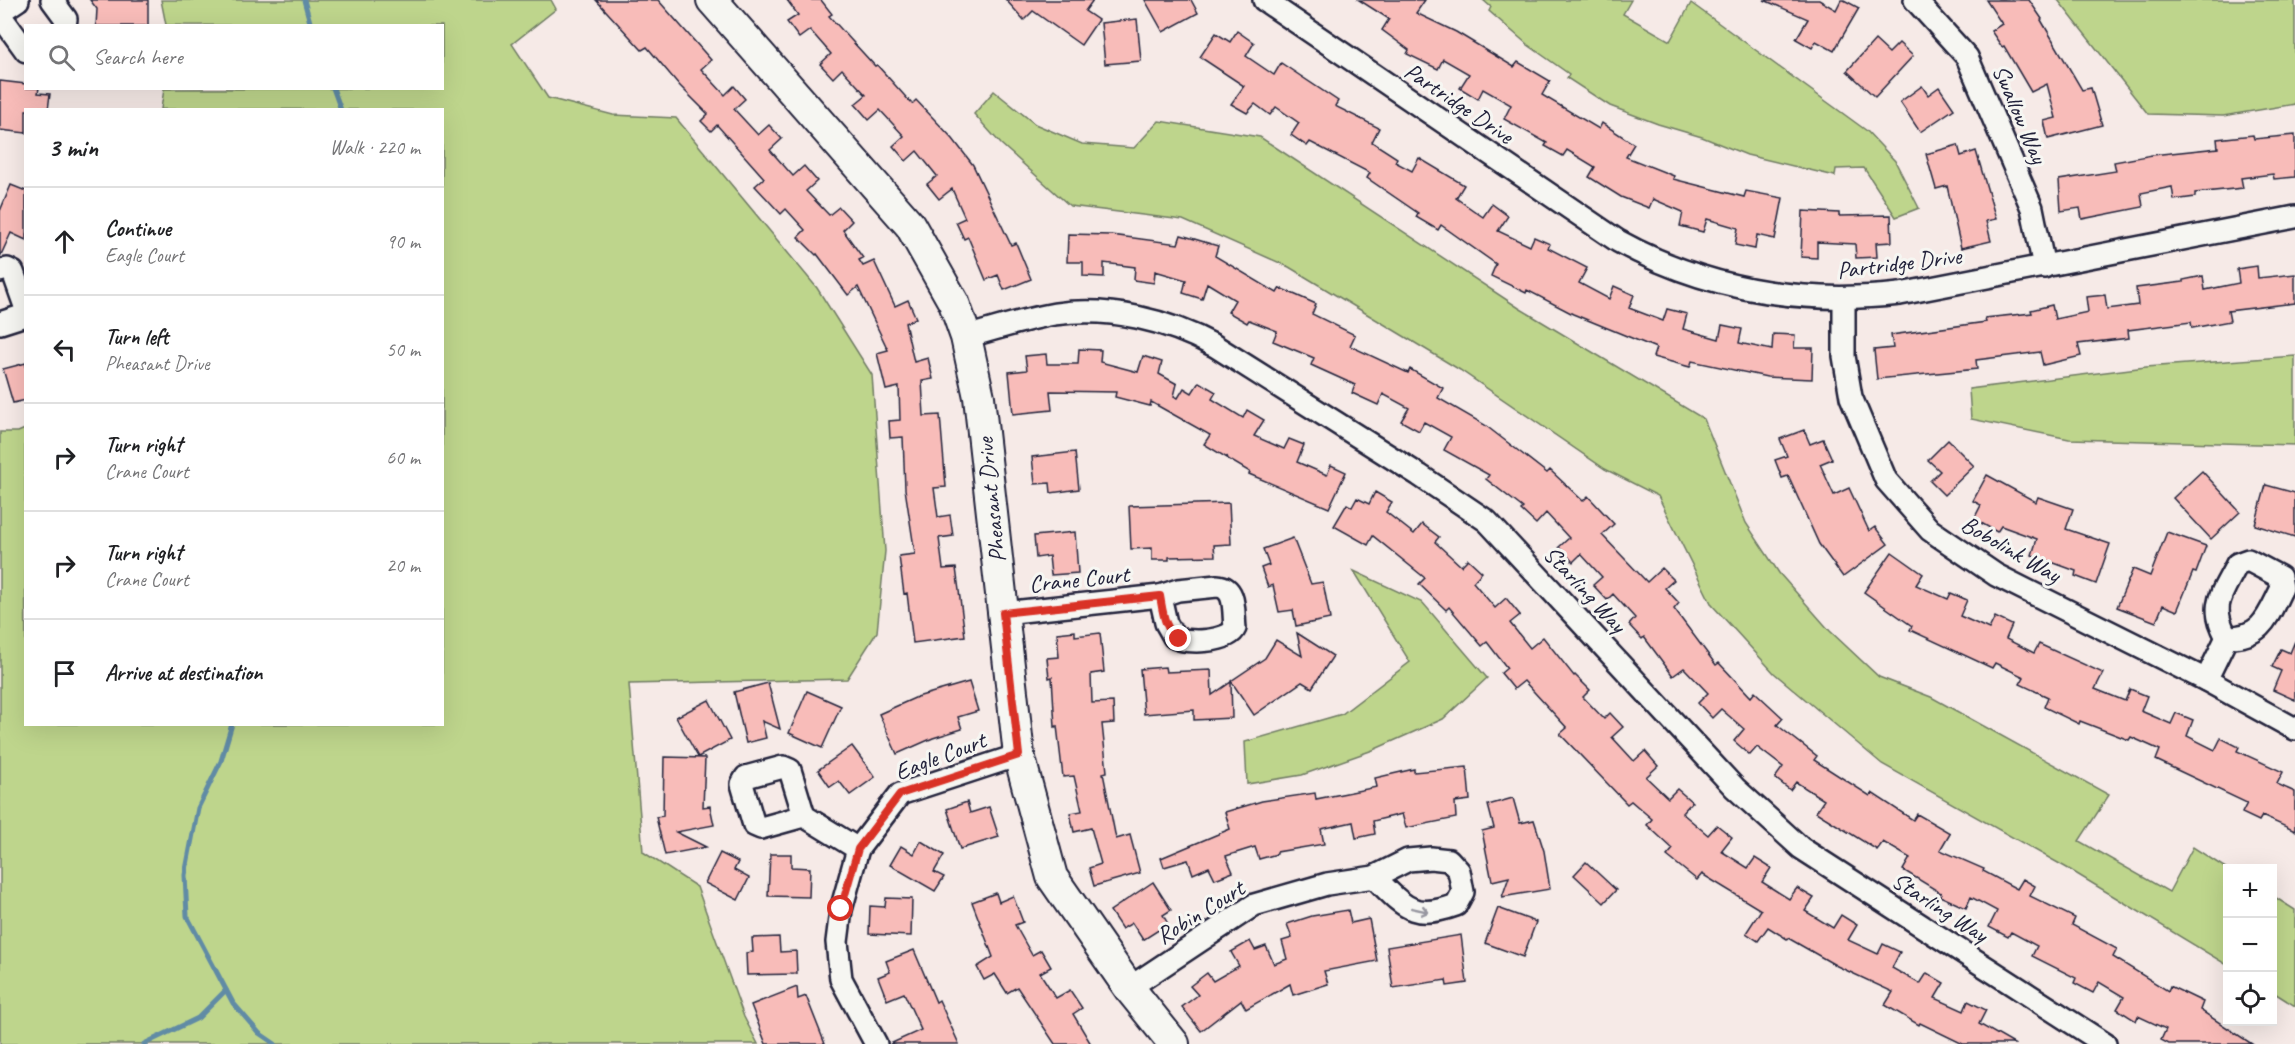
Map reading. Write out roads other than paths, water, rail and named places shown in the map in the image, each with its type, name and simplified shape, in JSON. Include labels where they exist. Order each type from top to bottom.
[{"type":"street","points":[[18,0],[0,14],[24,48]]},
{"type":"street","points":[[52,0],[66,19],[65,24]]},
{"type":"street","name":"Pheasant Drive","points":[[712,0],[910,225],[949,294],[966,337],[979,398],[1019,755],[1052,877],[1129,988],[1174,1044]]},
{"type":"street","name":"Partridge Drive","points":[[1264,0],[1598,229],[1639,253],[1690,274],[1745,289],[1808,297],[1844,298],[1908,293],[2295,217]]},
{"type":"street","name":"Swallow Way","points":[[1915,0],[1967,57],[2032,208],[2044,267]]},
{"type":"street","points":[[0,271],[7,269],[13,272],[24,303]]},
{"type":"street","name":"Bobolink Way","points":[[1844,298],[1844,356],[1851,397],[1886,480],[1930,530],[1996,575],[2206,680],[2295,729]]},
{"type":"street","points":[[0,323],[22,316],[24,312]]},
{"type":"street","name":"Starling Way","points":[[966,337],[1056,314],[1102,313],[1164,324],[1215,346],[1419,475],[1487,521],[1735,788],[1801,848],[2105,1044]]},
{"type":"street","name":"Crane Court","points":[[1003,613],[1160,596]]},
{"type":"street","points":[[2206,680],[2227,637]]},
{"type":"street","name":"Eagle Court","points":[[876,1044],[841,979],[837,942],[841,909],[858,849],[900,794],[1019,755]]},
{"type":"street","points":[[804,816],[858,849]]},
{"type":"street","name":"Robin Court","points":[[1129,988],[1254,905],[1327,884],[1374,877]]},
{"type":"waterway","points":[[304,0],[310,24]]},
{"type":"waterway","points":[[334,90],[340,108]]},
{"type":"waterway","points":[[231,726],[221,761],[198,808],[185,875],[187,916],[233,1003],[259,1033],[275,1044]]},
{"type":"waterway","points":[[144,1044],[198,1018],[226,990]]}]
